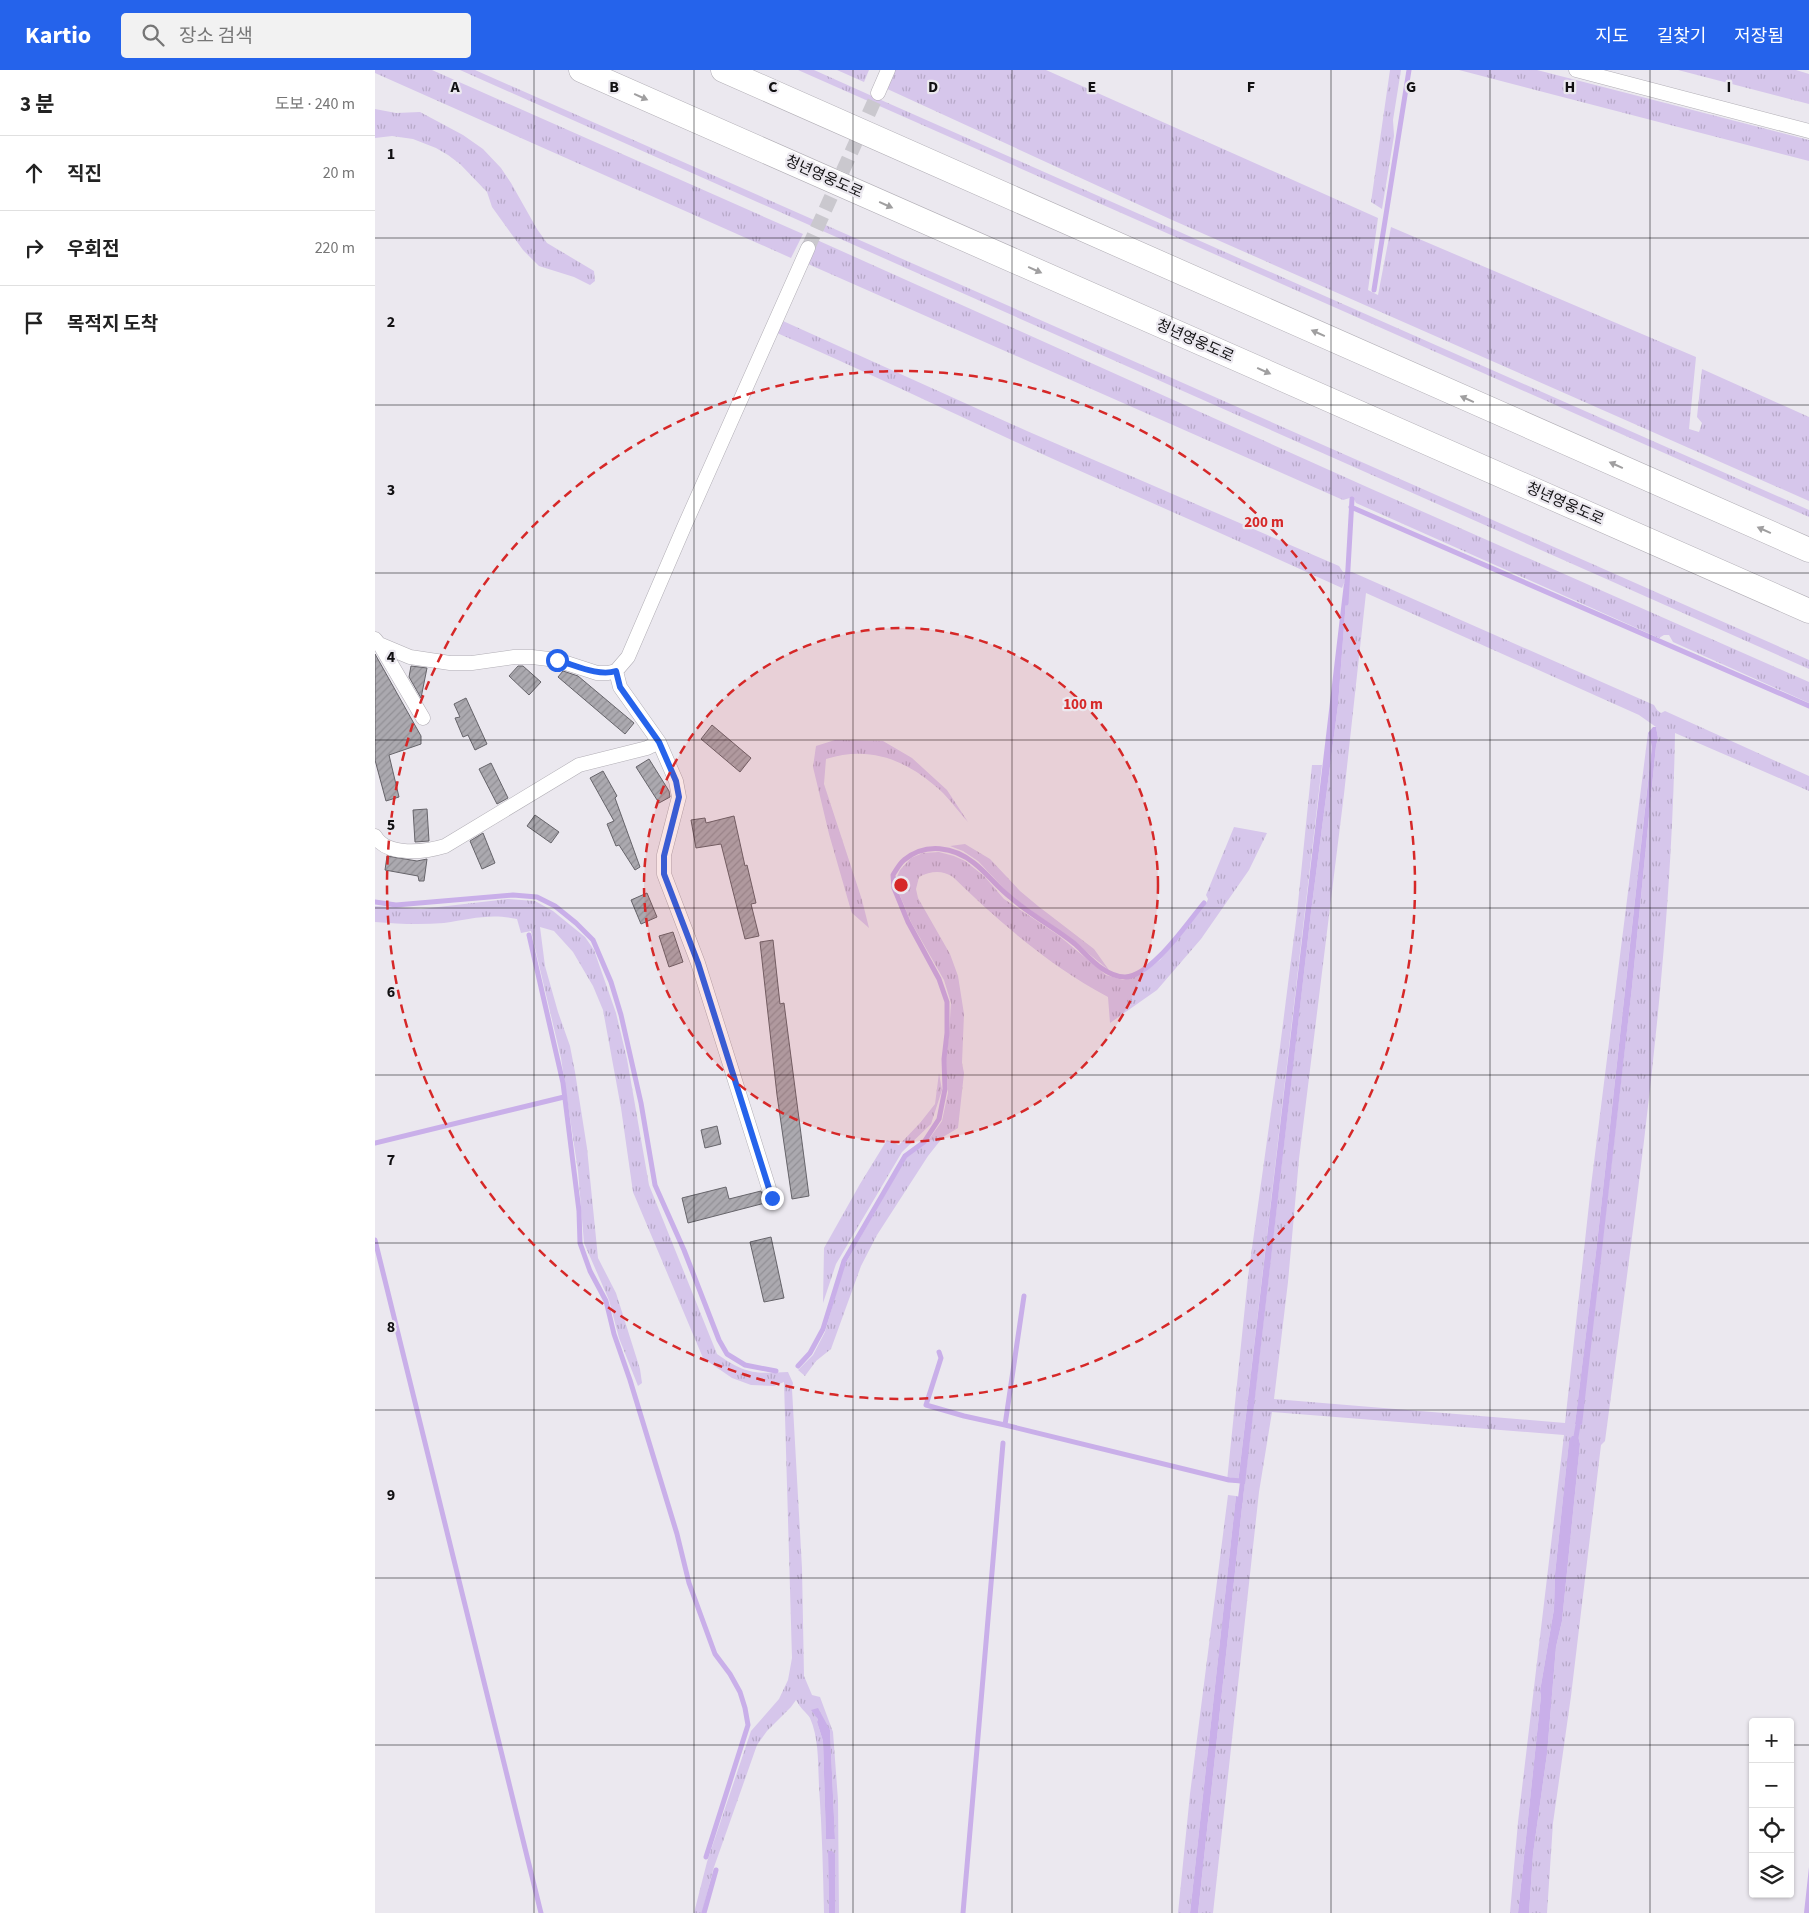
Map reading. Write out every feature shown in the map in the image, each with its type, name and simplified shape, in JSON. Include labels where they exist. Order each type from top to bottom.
[{"type":"highway","name":"청년영웅도로","points":[[581,70],[1809,611]]},
{"type":"highway","points":[[723,70],[1809,550]]},
{"type":"street","points":[[878,93],[888,70]]},
{"type":"street","points":[[1576,70],[1809,131]]},
{"type":"street","points":[[377,642],[409,657],[428,661],[472,663],[514,657],[532,657],[557,660],[608,674],[616,671],[627,657],[808,248]]},
{"type":"street","points":[[377,642],[423,718]]},
{"type":"street","points":[[616,671],[620,687],[659,742],[676,781],[679,797],[664,856],[664,874],[698,963],[772,1198]]},
{"type":"street","points":[[375,836],[379,843],[393,849],[411,851],[433,850],[445,846],[579,765],[647,748],[659,742]]},
{"type":"green space","points":[[375,70],[432,70],[803,234],[791,258],[375,73]]},
{"type":"green space","points":[[460,70],[475,70],[1719,620],[1809,660],[1809,669]]},
{"type":"green space","points":[[798,70],[814,70],[1809,510],[1809,517]]},
{"type":"green space","points":[[837,70],[869,70],[864,82]]},
{"type":"green space","points":[[891,70],[1046,70],[1378,218],[1368,290],[1378,295],[1391,227],[1696,357],[1689,429],[1699,432],[1702,423],[1697,417],[1702,369],[1809,417],[1809,501],[1170,219],[883,87]]},
{"type":"green space","points":[[1390,70],[1401,70],[1393,120],[1394,136],[1382,209],[1371,202]]},
{"type":"green space","points":[[1459,70],[1537,70],[1809,140],[1809,161]]},
{"type":"green space","points":[[1678,70],[1796,70],[1809,74],[1809,104]]},
{"type":"green space","points":[[375,109],[396,113],[420,112],[463,135],[483,149],[501,168],[547,243],[594,271],[595,281],[590,285],[574,277],[539,266],[523,250],[492,207],[487,192],[460,164],[448,155],[413,139],[392,136],[375,138]]},
{"type":"green space","points":[[817,240],[1367,487],[1809,682],[1809,703],[1673,642],[1669,635],[1659,638],[1356,503],[1353,497],[1343,500],[808,264]]},
{"type":"green space","points":[[783,321],[1027,431],[1339,566],[1343,572],[1352,572],[1654,705],[1661,713],[1665,711],[1809,776],[1809,791],[1675,733],[1667,911],[1650,1088],[1605,1441],[1601,1445],[1571,1696],[1553,1823],[1547,1913],[1529,1913],[1533,1854],[1547,1754],[1556,1647],[1562,1621],[1580,1444],[1578,1436],[1569,1441],[1555,1574],[1554,1609],[1540,1691],[1518,1913],[1510,1913],[1518,1822],[1564,1435],[1272,1412],[1259,1492],[1213,1913],[1198,1913],[1243,1498],[1311,912],[1338,705],[1347,587],[1344,583],[1342,588],[1048,457],[777,333]],"holes":[[[1366,593],[1639,715],[1656,727],[1658,738],[1632,987],[1581,1425],[1575,1424],[1597,1244],[1652,745],[1648,733],[1591,1186],[1565,1423],[1274,1399],[1288,1282],[1299,1159],[1344,794]]]},
{"type":"green space","points":[[835,740],[883,741],[912,758],[947,790],[968,822],[939,789],[897,761],[870,754],[841,755],[826,759],[824,784],[862,900],[869,928],[852,913],[829,834],[813,767],[816,746]]},
{"type":"green space","points":[[1312,765],[1322,765],[1238,1483],[1227,1481],[1248,1277],[1297,913]]},
{"type":"green space","points":[[1234,827],[1267,833],[1249,870],[1201,939],[1157,990],[1110,1023],[1108,997],[1066,972],[1026,942],[953,877],[945,873],[936,872],[919,877],[916,889],[918,898],[950,954],[958,976],[964,1014],[962,1063],[964,1073],[958,1128],[943,1137],[928,1156],[877,1235],[861,1266],[831,1349],[816,1361],[805,1376],[798,1370],[813,1355],[825,1332],[844,1266],[906,1158],[930,1138],[942,1121],[948,1093],[946,1059],[951,1003],[944,980],[911,922],[899,893],[895,881],[900,870],[911,858],[923,853],[939,852],[965,861],[984,876],[1004,899],[1058,935],[1106,975],[1123,980],[1142,974],[1160,960],[1206,904],[1208,899],[1206,895]]},
{"type":"green space","points":[[965,844],[990,859],[1020,891],[1094,949],[1109,970],[1063,933],[1012,897],[978,861],[963,851],[950,846]]},
{"type":"green space","points":[[508,899],[535,901],[553,911],[585,937],[594,950],[616,1013],[627,1059],[649,1185],[717,1354],[743,1369],[767,1373],[788,1372],[793,1383],[802,1568],[804,1676],[812,1695],[820,1697],[833,1732],[838,1800],[839,1913],[835,1913],[835,1854],[828,1852],[829,1913],[824,1913],[817,1743],[810,1718],[796,1700],[767,1731],[757,1745],[713,1870],[702,1913],[694,1913],[707,1862],[751,1731],[779,1699],[788,1680],[792,1658],[784,1382],[774,1386],[751,1385],[732,1378],[703,1358],[633,1192],[621,1108],[603,1010],[593,986],[573,952],[554,931],[540,927],[545,966],[570,1046],[575,1072],[587,1148],[598,1258],[616,1293],[640,1369],[642,1383],[638,1386],[619,1338],[609,1300],[584,1243],[578,1171],[561,1058],[531,931],[521,933],[517,919],[507,917],[481,917],[435,924],[375,922],[375,906],[421,909]],"holes":[[[818,1719],[830,1730],[835,1839],[826,1838],[823,1741],[817,1722]]]},
{"type":"green space","points":[[939,1073],[942,1090],[931,1124],[902,1152],[836,1264],[823,1303],[824,1248],[887,1140],[899,1145],[935,1104]]},
{"type":"green space","points":[[1228,1495],[1236,1496],[1190,1913],[1178,1913],[1190,1794]]},
{"type":"shaded area","points":[[1344,583],[1347,587],[1338,705],[1311,912],[1245,1484],[1238,1483]]},
{"type":"shaded area","points":[[1653,727],[1656,727],[1658,738],[1632,987],[1582,1425],[1575,1424],[1597,1244],[1652,746],[1648,733]]},
{"type":"shaded area","points":[[1572,1436],[1578,1436],[1580,1444],[1562,1621],[1556,1647],[1547,1754],[1533,1854],[1529,1913],[1518,1913],[1540,1691],[1554,1609],[1555,1574],[1569,1441]]},
{"type":"shaded area","points":[[1236,1496],[1243,1498],[1198,1913],[1190,1913]]},
{"type":"shaded area","points":[[818,1708],[830,1730],[835,1839],[826,1839],[823,1741],[817,1722],[818,1719],[811,1710]]},
{"type":"shaded area","points":[[828,1851],[832,1851],[835,1854],[835,1913],[829,1913]]},
{"type":"shaded area","points":[[1809,1867],[1809,1913],[1804,1913]]},
{"type":"building","points":[[375,654],[421,736],[421,744],[389,755],[399,797],[386,801],[375,760]]},
{"type":"building","points":[[411,666],[427,668],[421,698],[409,677]]},
{"type":"building","points":[[518,666],[523,666],[541,682],[529,695],[509,676]]},
{"type":"building","points":[[563,671],[578,676],[634,723],[625,734],[558,677]]},
{"type":"building","points":[[466,698],[487,744],[475,750],[468,735],[463,737],[455,718],[460,717],[454,704]]},
{"type":"building","points":[[712,725],[751,758],[740,772],[701,739]]},
{"type":"building","points":[[649,759],[669,791],[670,797],[659,803],[636,767]]},
{"type":"building","points":[[491,763],[508,798],[497,804],[479,769]]},
{"type":"building","points":[[603,771],[617,796],[615,798],[640,867],[635,870],[619,845],[616,846],[607,824],[614,821],[590,778]]},
{"type":"building","points":[[427,809],[429,841],[415,842],[413,810]]},
{"type":"building","points":[[535,815],[559,832],[551,843],[527,826]]},
{"type":"building","points":[[734,816],[745,866],[747,865],[756,903],[751,904],[759,936],[745,939],[721,844],[696,848],[691,820],[705,818],[706,823]]},
{"type":"building","points":[[483,833],[495,863],[482,869],[470,841]]},
{"type":"building","points":[[387,856],[417,861],[427,859],[424,881],[419,881],[418,876],[385,870]]},
{"type":"building","points":[[647,893],[657,917],[641,924],[631,900]]},
{"type":"building","points":[[673,932],[683,962],[669,967],[659,936]]},
{"type":"building","points":[[773,940],[780,1004],[784,1003],[809,1196],[792,1199],[777,1095],[760,942]]},
{"type":"building","points":[[717,1126],[721,1144],[705,1148],[701,1130]]},
{"type":"building","points":[[726,1187],[729,1199],[761,1191],[765,1203],[688,1223],[682,1198]]},
{"type":"building","points":[[771,1237],[784,1298],[764,1302],[750,1242]]},
{"type":"waterway","points":[[1374,290],[1409,70]]},
{"type":"waterway","points":[[1346,603],[1352,499]]},
{"type":"waterway","points":[[1351,507],[1809,706]]},
{"type":"waterway","points":[[798,1366],[810,1353],[823,1329],[844,1261],[905,1156],[924,1142],[939,1119],[945,1089],[944,1059],[947,1033],[947,1002],[939,979],[908,922],[894,888],[893,875],[901,863],[913,854],[931,849],[949,850],[958,853],[979,867],[1001,889],[1075,944],[1104,970],[1111,974],[1125,977],[1146,968],[1157,958],[1179,935],[1204,903]]},
{"type":"waterway","points":[[375,902],[396,905],[513,895],[537,897],[555,906],[593,940],[611,982],[621,1015],[641,1103],[655,1185],[684,1250],[719,1340],[727,1354],[745,1365],[776,1371]]},
{"type":"waterway","points":[[529,935],[563,1083],[579,1211],[580,1243],[590,1271],[606,1301],[614,1334],[677,1534],[689,1583],[715,1654],[730,1674],[740,1692],[745,1708],[748,1725],[706,1857]]},
{"type":"waterway","points":[[375,1143],[564,1097]]},
{"type":"waterway","points":[[375,1240],[541,1913]]},
{"type":"waterway","points":[[1024,1296],[1005,1425],[1229,1480],[1242,1481]]},
{"type":"waterway","points":[[939,1352],[941,1358],[926,1405],[1005,1425]]},
{"type":"waterway","points":[[1575,1443],[1579,1419]]},
{"type":"waterway","points":[[963,1913],[1003,1443]]},
{"type":"waterway","points":[[1240,1502],[1243,1478]]},
{"type":"waterway","points":[[704,1913],[716,1870]]},
{"type":"tunnel","points":[[808,248],[878,93]]},
{"type":"route","points":[[557,660],[597,672],[608,674],[616,671],[620,687],[659,742],[668,760],[676,781],[679,797],[664,856],[664,874],[698,963],[772,1198]]}]
